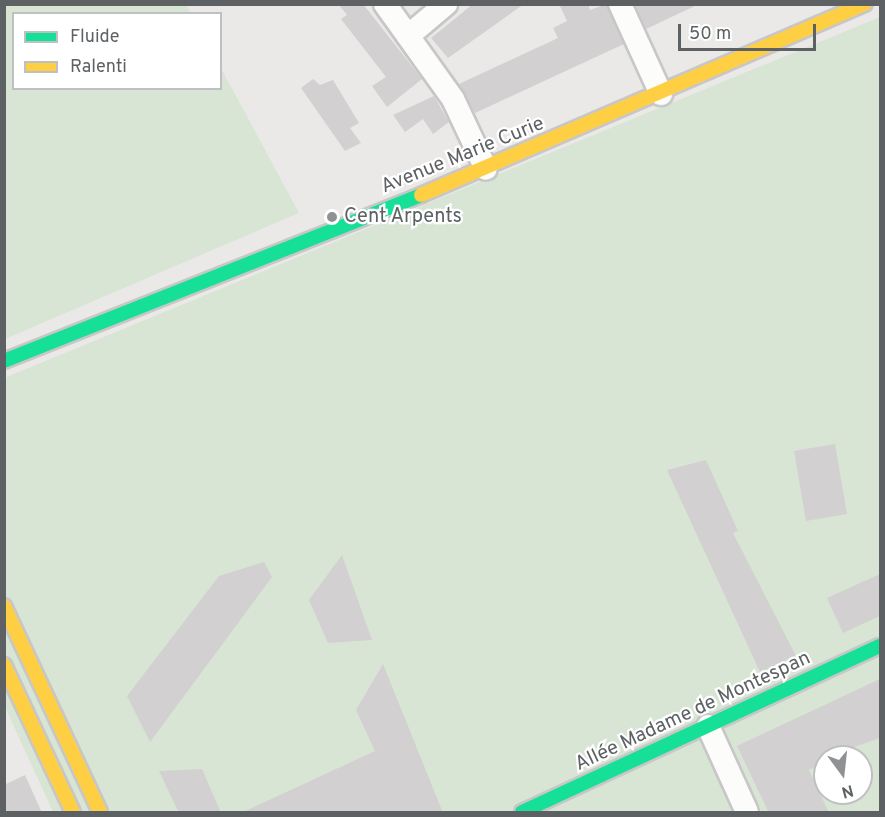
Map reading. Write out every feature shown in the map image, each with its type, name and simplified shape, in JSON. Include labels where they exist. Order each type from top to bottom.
[{"type":"main road","name":"Avenue Marie Curie","points":[[4,361],[486,169],[865,4]]},
{"type":"main road","points":[[4,606],[100,813]]},
{"type":"main road","name":"Allée Madame de Montespan","points":[[522,813],[880,646]]},
{"type":"main road","points":[[4,665],[73,813]]},
{"type":"street","points":[[385,4],[453,99],[486,169]]},
{"type":"street","points":[[408,36],[446,4]]},
{"type":"street","points":[[620,4],[661,94]]},
{"type":"street","points":[[708,726],[747,813]]},
{"type":"green space","points":[[5,4],[186,5],[190,12],[12,12],[12,90],[222,90],[222,70],[299,213],[5,339]]},
{"type":"green space","points":[[880,17],[880,812],[53,812],[5,707],[4,378]]},
{"type":"building","points":[[338,4],[363,4],[422,79],[387,107],[372,86],[386,77],[341,19],[347,15]]},
{"type":"building","points":[[473,4],[524,4],[448,58],[431,38]]},
{"type":"building","points":[[559,4],[588,4],[590,10],[607,4],[624,44],[475,113],[459,84],[558,38],[553,28],[567,21]]},
{"type":"building","points":[[635,4],[699,4],[646,29]]},
{"type":"building","points":[[313,79],[320,85],[333,80],[359,123],[350,128],[361,143],[345,151],[301,88]]},
{"type":"building","points":[[434,96],[449,122],[433,134],[423,119],[405,132],[393,115]]},
{"type":"building","points":[[835,444],[847,514],[806,521],[794,451]]},
{"type":"building","points":[[706,460],[738,531],[733,533],[796,656],[760,672],[667,470]]},
{"type":"building","points":[[342,555],[372,640],[328,643],[309,600]]},
{"type":"building","points":[[264,562],[272,577],[150,742],[127,696],[219,576]]},
{"type":"building","points":[[880,574],[880,616],[843,633],[827,598]]},
{"type":"building","points":[[383,664],[443,813],[241,813],[375,751],[356,710]]},
{"type":"building","points":[[880,679],[880,738],[860,745],[813,745],[813,768],[809,770],[813,779],[813,805],[825,805],[829,813],[769,813],[737,746]]},
{"type":"building","points":[[202,769],[221,813],[179,813],[159,771]]},
{"type":"building","points":[[25,775],[42,813],[4,813],[4,785]]},
{"type":"traffic: fast","points":[[4,361],[421,195]]},
{"type":"traffic: fast","points":[[522,812],[880,646]]},
{"type":"traffic: slow","points":[[421,195],[865,4]]},
{"type":"traffic: slow","points":[[4,606],[100,812]]},
{"type":"traffic: slow","points":[[4,665],[73,812]]},
{"type":"place","name":"Cent Arpents","points":[[332,217]]}]
